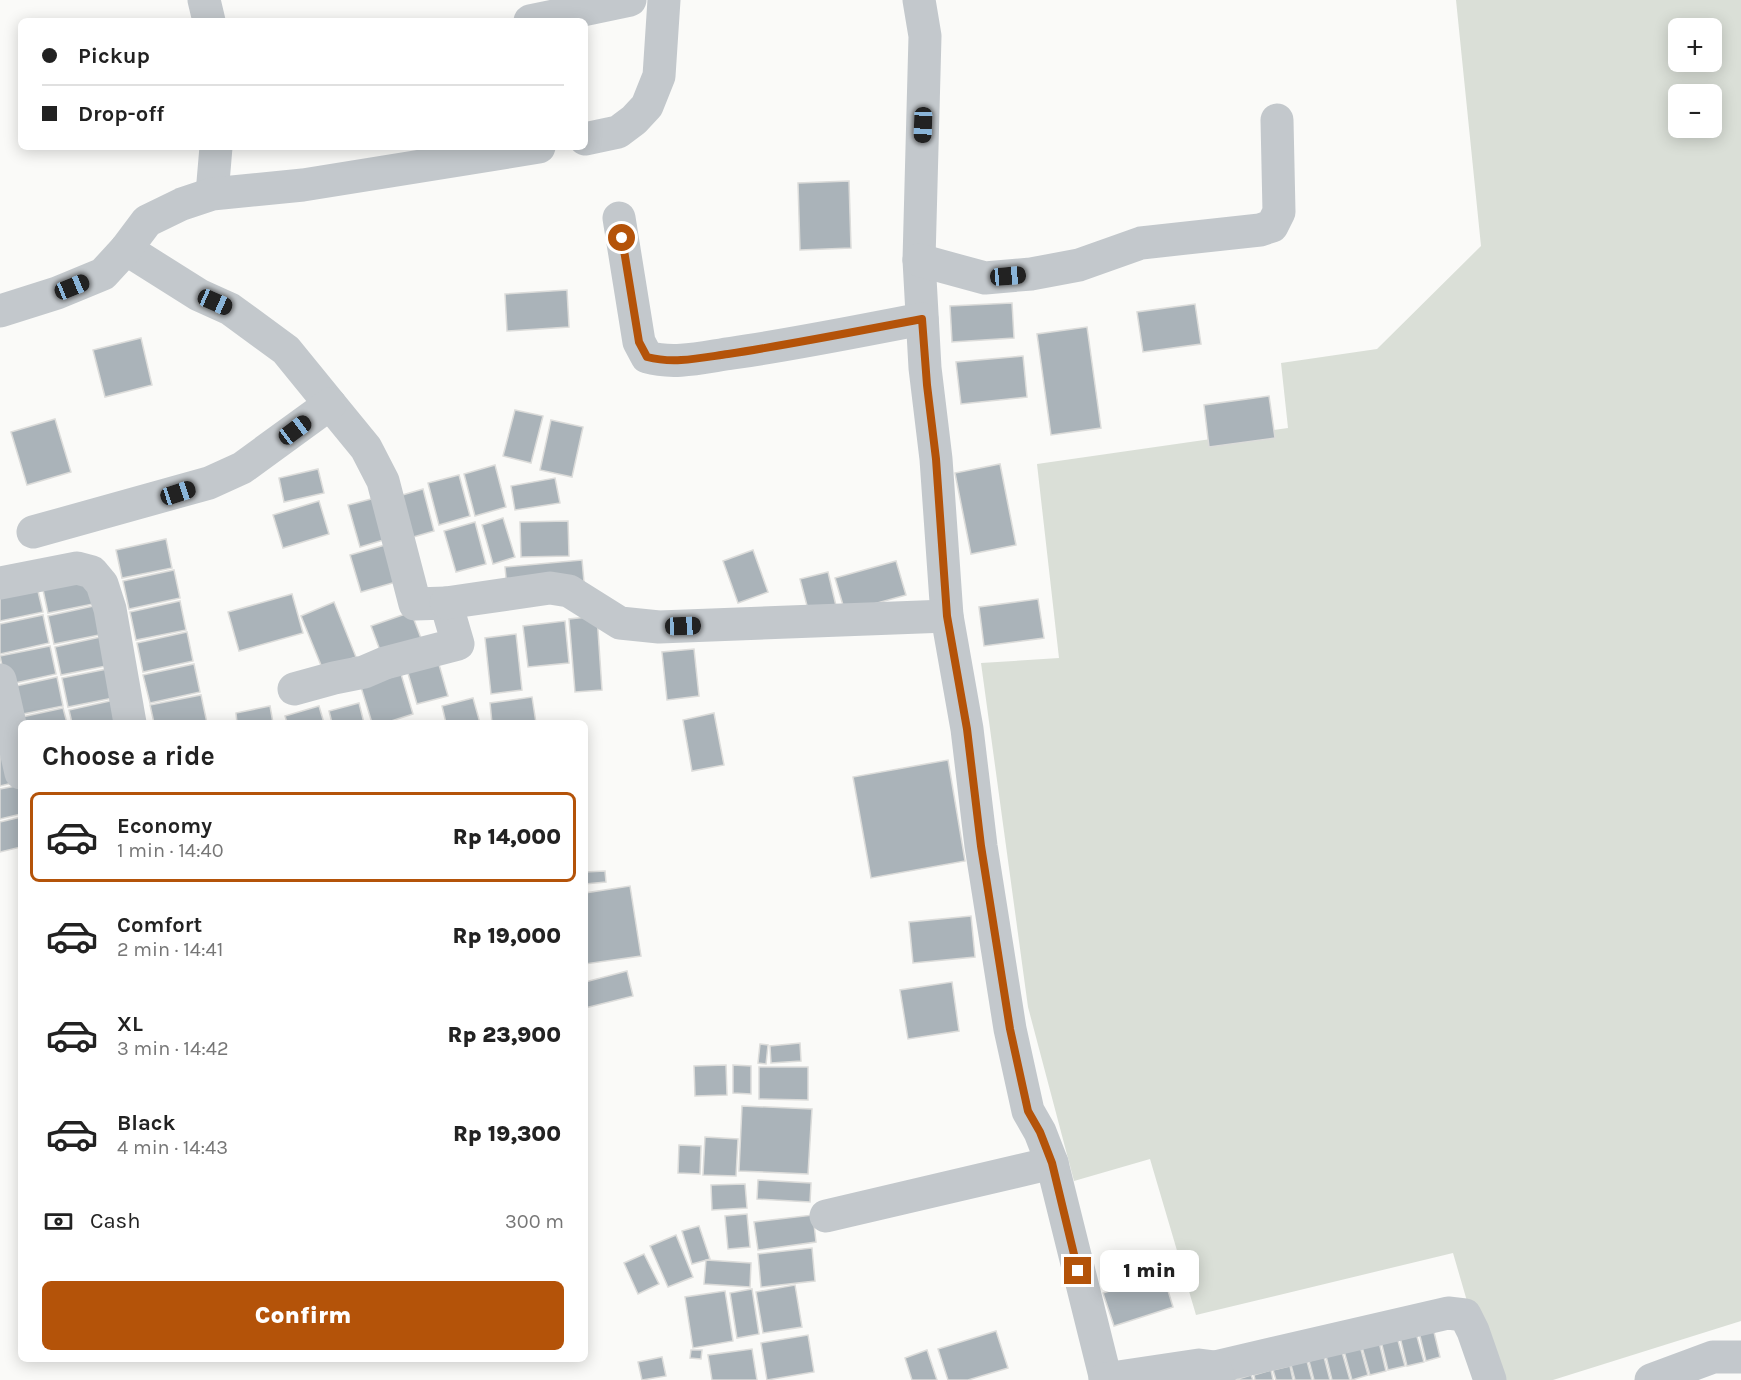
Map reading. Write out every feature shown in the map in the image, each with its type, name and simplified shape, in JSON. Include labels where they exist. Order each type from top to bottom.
[{"type":"street","points":[[204,0],[208,18]]},
{"type":"street","points":[[544,18],[630,0]]},
{"type":"street","points":[[588,139],[618,132],[647,106],[659,76],[664,0]]},
{"type":"street","points":[[919,0],[925,36],[919,260],[925,368],[936,459],[947,616],[967,729],[981,846],[1010,1029],[1028,1111],[1040,1132],[1052,1163],[1106,1379],[1199,1365],[1217,1373],[1448,1313],[1465,1315],[1490,1380]]},
{"type":"street","points":[[919,260],[985,278],[1030,274],[1079,265],[1141,243],[1260,230],[1272,226],[1279,212],[1277,120]]},
{"type":"street","points":[[212,194],[216,150]]},
{"type":"street","points":[[0,311],[57,293],[103,274],[147,221],[182,204],[212,194],[303,185],[519,150]]},
{"type":"street","points":[[619,218],[639,342],[647,357],[663,361],[686,360],[769,348],[922,319]]},
{"type":"street","points":[[126,249],[199,295],[230,309],[286,350],[366,448],[383,481],[415,604],[446,603],[550,588],[569,591],[620,623],[659,627],[947,616]]},
{"type":"street","points":[[33,532],[209,483],[242,468],[330,404]]},
{"type":"street","points":[[0,583],[77,568],[92,572],[102,584],[110,609],[129,720]]},
{"type":"street","points":[[294,689],[364,672],[385,663],[458,644],[446,603]]},
{"type":"street","points":[[0,680],[18,760]]},
{"type":"street","points":[[826,1216],[1052,1163]]},
{"type":"street","points":[[1651,1380],[1713,1356],[1741,1357]]},
{"type":"shaded area","points":[[1456,0],[1741,0],[1741,1321],[1553,1380],[1490,1380],[1453,1253],[1196,1315],[1150,1159],[1074,1181],[1028,1007],[981,663],[1059,658],[1037,464],[1288,428],[1281,363],[1377,349],[1481,246]]},
{"type":"building","points":[[849,181],[851,248],[800,250],[798,183]]},
{"type":"building","points":[[567,290],[569,327],[507,331],[505,294]]},
{"type":"building","points":[[1012,303],[1014,338],[952,342],[950,306]]},
{"type":"building","points":[[1195,304],[1201,344],[1143,352],[1137,312]]},
{"type":"building","points":[[1087,327],[1101,428],[1051,435],[1037,334]]},
{"type":"building","points":[[141,338],[152,385],[105,397],[93,350]]},
{"type":"building","points":[[1023,356],[1027,397],[961,404],[956,362]]},
{"type":"building","points":[[1269,396],[1275,438],[1209,447],[1204,405]]},
{"type":"building","points":[[515,410],[543,416],[531,463],[503,456]]},
{"type":"building","points":[[55,419],[71,472],[27,485],[11,432]]},
{"type":"building","points":[[551,420],[583,427],[572,477],[540,470]]},
{"type":"building","points":[[1000,464],[1016,545],[971,554],[955,473]]},
{"type":"building","points":[[495,465],[506,507],[475,516],[464,474]]},
{"type":"building","points":[[318,469],[324,493],[284,502],[279,478]]},
{"type":"building","points":[[459,475],[470,516],[439,525],[428,483]]},
{"type":"building","points":[[555,478],[560,503],[515,510],[511,486]]},
{"type":"building","points":[[423,489],[434,531],[403,540],[392,498]]},
{"type":"building","points":[[379,497],[390,538],[360,547],[348,505]]},
{"type":"building","points":[[319,501],[329,534],[283,548],[273,515]]},
{"type":"building","points":[[503,518],[515,557],[493,564],[482,525]]},
{"type":"building","points":[[568,521],[569,556],[521,557],[520,522]]},
{"type":"building","points":[[475,522],[486,564],[456,572],[444,531]]},
{"type":"building","points":[[166,539],[172,568],[122,578],[116,550]]},
{"type":"building","points":[[392,543],[403,580],[361,592],[350,555]]},
{"type":"building","points":[[753,550],[768,592],[738,603],[723,561]]},
{"type":"building","points":[[582,560],[584,582],[507,588],[505,567]]},
{"type":"building","points":[[896,561],[906,595],[845,612],[835,578]]},
{"type":"building","points":[[174,570],[180,598],[129,609],[123,581]]},
{"type":"building","points":[[828,572],[837,610],[810,617],[800,579]]},
{"type":"building","points":[[92,574],[98,603],[48,613],[42,585]]},
{"type":"building","points":[[36,583],[43,612],[0,621],[0,591]]},
{"type":"building","points":[[292,594],[303,633],[239,651],[228,612]]},
{"type":"building","points":[[1038,599],[1044,638],[984,646],[979,607]]},
{"type":"building","points":[[180,601],[186,630],[136,640],[130,612]]},
{"type":"building","points":[[334,602],[356,657],[323,670],[301,616]]},
{"type":"building","points":[[98,605],[104,634],[54,644],[48,616]]},
{"type":"building","points":[[411,612],[424,646],[384,661],[371,626]]},
{"type":"building","points":[[43,615],[49,643],[0,654],[0,624]]},
{"type":"building","points":[[597,616],[602,690],[575,692],[569,619]]},
{"type":"building","points":[[565,621],[569,663],[528,667],[523,626]]},
{"type":"building","points":[[187,632],[193,661],[143,672],[137,643]]},
{"type":"building","points":[[516,634],[522,690],[491,694],[485,638]]},
{"type":"building","points":[[105,636],[111,665],[61,675],[55,647]]},
{"type":"building","points":[[50,646],[56,674],[6,685],[0,656]]},
{"type":"building","points":[[694,649],[699,696],[667,700],[662,652]]},
{"type":"building","points":[[436,654],[448,696],[417,704],[405,663]]},
{"type":"building","points":[[194,664],[200,692],[150,703],[143,675]]},
{"type":"building","points":[[112,668],[118,697],[68,707],[62,678]]},
{"type":"building","points":[[401,674],[413,714],[394,720],[371,720],[361,687]]},
{"type":"building","points":[[57,677],[63,706],[13,716],[7,688]]},
{"type":"building","points":[[201,695],[206,720],[153,720],[150,705]]},
{"type":"building","points":[[532,697],[536,720],[492,720],[490,703]]},
{"type":"building","points":[[473,698],[479,720],[445,720],[442,706]]},
{"type":"building","points":[[119,699],[124,720],[71,720],[69,710]]},
{"type":"building","points":[[359,703],[363,720],[331,720],[329,711]]},
{"type":"building","points":[[270,706],[272,720],[237,720],[236,713]]},
{"type":"building","points":[[319,706],[323,720],[286,720],[285,716]]},
{"type":"building","points":[[63,708],[66,720],[18,722],[13,719]]},
{"type":"building","points":[[714,713],[724,765],[692,771],[683,720]]},
{"type":"building","points":[[15,753],[18,782],[0,786],[0,756]]},
{"type":"building","points":[[948,760],[965,861],[871,878],[853,777]]},
{"type":"building","points":[[18,786],[18,815],[0,819],[0,789]]},
{"type":"building","points":[[18,818],[18,848],[0,852],[0,822]]},
{"type":"building","points":[[605,871],[606,882],[588,884],[588,872]]},
{"type":"building","points":[[630,886],[641,956],[588,964],[588,893]]},
{"type":"building","points":[[971,916],[975,957],[913,963],[909,922]]},
{"type":"building","points":[[627,971],[633,996],[588,1007],[588,981]]},
{"type":"building","points":[[952,982],[959,1031],[908,1039],[900,990]]},
{"type":"building","points":[[800,1043],[801,1061],[771,1063],[770,1046]]},
{"type":"building","points":[[760,1044],[768,1045],[766,1064],[758,1063]]},
{"type":"building","points":[[726,1065],[727,1095],[695,1096],[694,1066]]},
{"type":"building","points":[[733,1065],[751,1066],[751,1094],[733,1093]]},
{"type":"building","points":[[759,1067],[808,1067],[808,1100],[759,1099]]},
{"type":"building","points":[[742,1106],[812,1109],[808,1174],[739,1171]]},
{"type":"building","points":[[705,1137],[738,1139],[736,1176],[703,1175]]},
{"type":"building","points":[[679,1145],[701,1146],[700,1174],[678,1173]]},
{"type":"building","points":[[758,1180],[811,1183],[810,1202],[757,1199]]},
{"type":"building","points":[[745,1184],[747,1208],[712,1210],[711,1185]]},
{"type":"building","points":[[747,1214],[750,1247],[728,1249],[725,1216]]},
{"type":"building","points":[[813,1215],[816,1242],[758,1250],[754,1222]]},
{"type":"building","points":[[699,1226],[710,1259],[692,1264],[682,1231]]},
{"type":"building","points":[[676,1235],[693,1277],[668,1287],[650,1246]]},
{"type":"building","points":[[812,1248],[815,1281],[761,1287],[758,1254]]},
{"type":"building","points":[[644,1254],[659,1284],[638,1294],[624,1263]]},
{"type":"building","points":[[706,1260],[751,1263],[750,1287],[704,1284]]},
{"type":"building","points":[[1163,1274],[1173,1307],[1114,1326],[1103,1293]]},
{"type":"building","points":[[795,1285],[802,1327],[763,1333],[756,1292]]},
{"type":"building","points":[[752,1289],[759,1334],[737,1338],[730,1293]]},
{"type":"building","points":[[725,1291],[733,1341],[693,1348],[685,1297]]},
{"type":"building","points":[[1433,1328],[1440,1357],[1426,1361],[1419,1332]]},
{"type":"building","points":[[996,1331],[1008,1368],[968,1380],[948,1380],[938,1349]]},
{"type":"building","points":[[1416,1333],[1424,1362],[1407,1366],[1400,1337]]},
{"type":"building","points":[[808,1335],[814,1372],[767,1380],[761,1343]]},
{"type":"building","points":[[1397,1337],[1405,1366],[1388,1370],[1381,1341]]},
{"type":"building","points":[[1379,1342],[1386,1371],[1370,1375],[1362,1347]]},
{"type":"building","points":[[1360,1346],[1368,1375],[1352,1380],[1344,1351]]},
{"type":"building","points":[[752,1349],[757,1380],[712,1380],[708,1355]]},
{"type":"building","points":[[691,1350],[702,1350],[701,1359],[690,1358]]},
{"type":"building","points":[[927,1350],[937,1380],[912,1380],[905,1358]]},
{"type":"building","points":[[1342,1352],[1350,1380],[1332,1380],[1326,1356]]},
{"type":"building","points":[[662,1357],[666,1376],[642,1380],[638,1362]]},
{"type":"building","points":[[1324,1357],[1330,1380],[1314,1380],[1309,1361]]},
{"type":"building","points":[[1307,1361],[1312,1380],[1295,1380],[1291,1365]]},
{"type":"building","points":[[1290,1366],[1293,1380],[1276,1380],[1273,1370]]},
{"type":"building","points":[[1271,1370],[1273,1380],[1255,1380],[1254,1375]]},
{"type":"building","points":[[1251,1375],[1253,1380],[1235,1380]]},
{"type":"route","points":[[622,238],[639,342],[647,357],[663,361],[686,360],[769,348],[922,319],[930,419],[936,459],[947,616],[967,729],[981,846],[1010,1029],[1028,1111],[1040,1132],[1052,1163],[1078,1271]]}]
